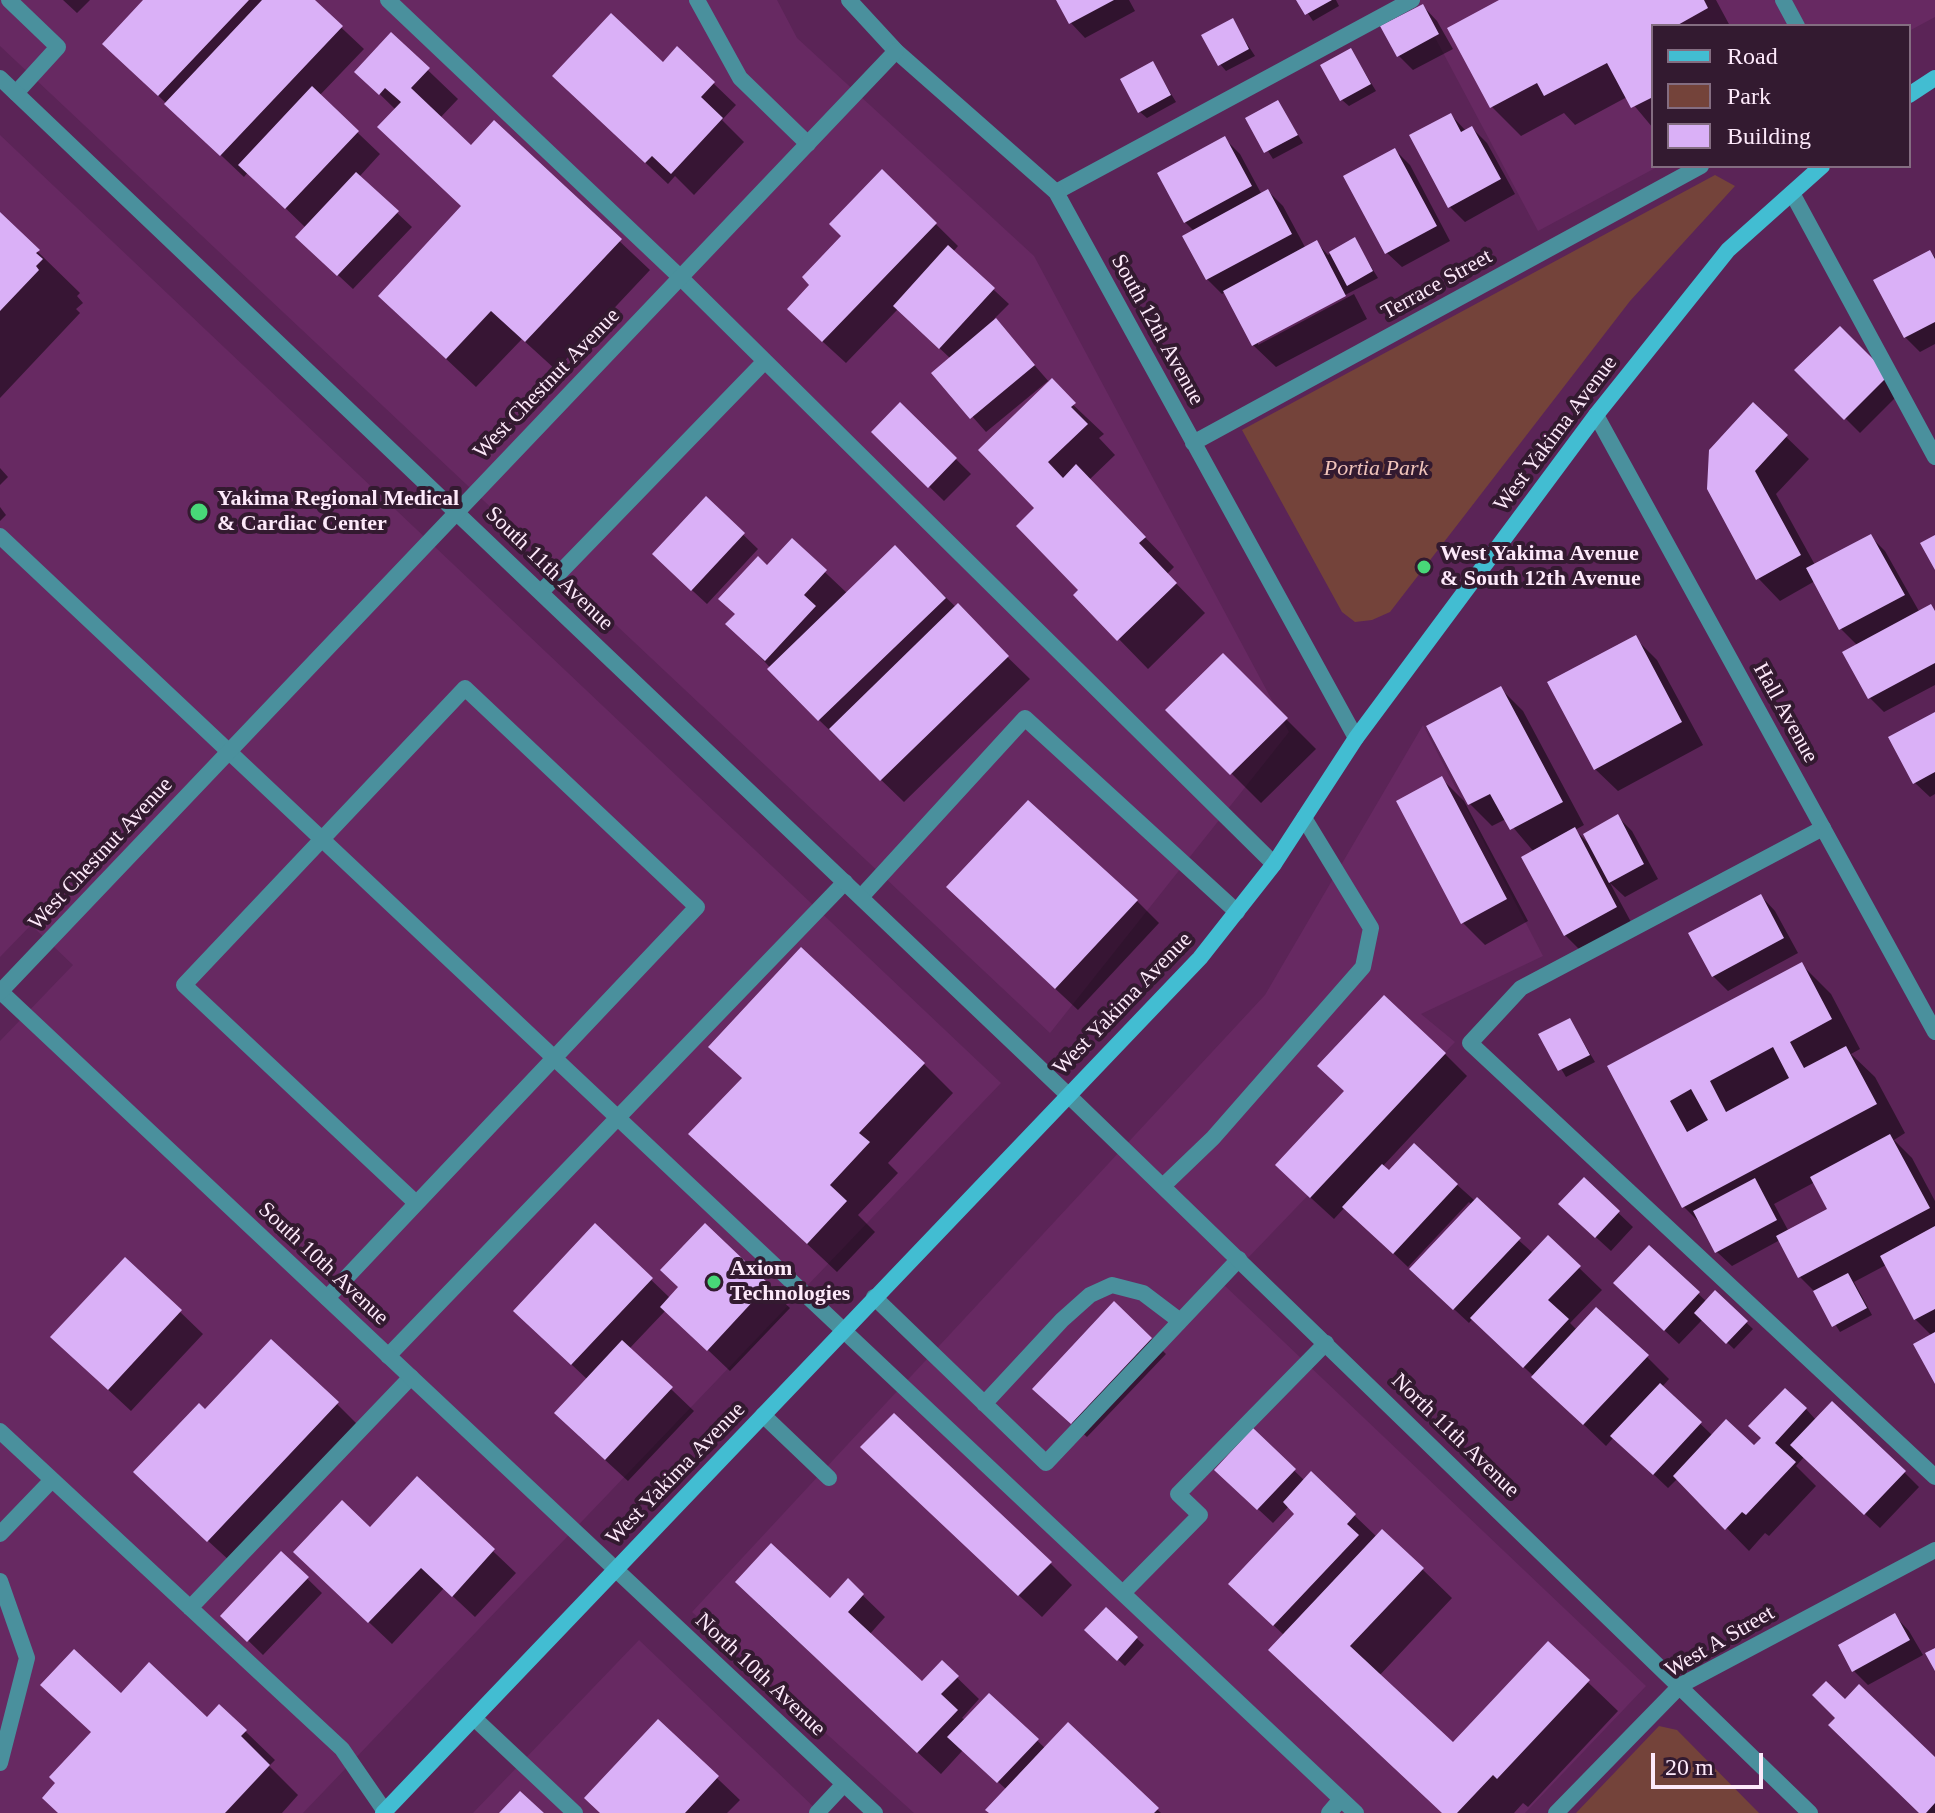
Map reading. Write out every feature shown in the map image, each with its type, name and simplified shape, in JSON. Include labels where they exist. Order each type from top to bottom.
[{"type":"main road","points":[[1911,94],[1935,78]]},
{"type":"main road","name":"West Yakima Avenue","points":[[384,1812],[1200,958],[1274,864],[1356,738],[1596,415],[1728,250],[1820,168]]},
{"type":"street","points":[[9,0],[58,47],[16,93]]},
{"type":"street","points":[[388,0],[680,277],[1274,864]]},
{"type":"street","points":[[697,0],[740,78],[808,144]]},
{"type":"street","name":"South 12th Avenue","points":[[849,0],[896,51],[1056,192],[1356,738]]},
{"type":"street","points":[[1056,192],[1412,0]]},
{"type":"street","points":[[1783,0],[1796,24]]},
{"type":"street","name":"West Chestnut Avenue","points":[[0,992],[896,51]]},
{"type":"street","name":"South 11th Avenue","points":[[0,78],[1067,1094]]},
{"type":"street","name":"Terrace Street","points":[[1193,443],[1697,168]]},
{"type":"street","points":[[1792,193],[1935,457]]},
{"type":"street","points":[[541,592],[765,361]]},
{"type":"street","name":"Hall Avenue","points":[[1596,415],[1935,1032]]},
{"type":"street","points":[[0,536],[1356,1813]]},
{"type":"street","points":[[327,1298],[697,907],[465,688],[184,985],[416,1203]]},
{"type":"street","points":[[861,897],[1025,718],[1237,912]]},
{"type":"street","points":[[1163,1186],[1213,1138],[1363,967],[1371,928],[1304,818]]},
{"type":"street","points":[[1823,828],[1521,988],[1470,1043],[1935,1477]]},
{"type":"street","points":[[388,1356],[845,882]]},
{"type":"street","name":"South 10th Avenue","points":[[0,992],[616,1569]]},
{"type":"street","name":"North 11th Avenue","points":[[1067,1094],[1810,1813]]},
{"type":"street","points":[[874,1297],[1046,1463],[1239,1259]]},
{"type":"street","points":[[984,1404],[1062,1320],[1090,1295],[1112,1285],[1143,1293],[1180,1321]]},
{"type":"street","points":[[1123,1593],[1200,1515],[1178,1494],[1326,1343]]},
{"type":"street","points":[[190,1608],[411,1377]]},
{"type":"street","points":[[763,1415],[829,1478]]},
{"type":"street","points":[[0,1431],[342,1749],[384,1812]]},
{"type":"street","points":[[0,1534],[52,1480]]},
{"type":"street","name":"West A Street","points":[[1556,1813],[1681,1685],[1935,1550]]},
{"type":"street","name":"North 10th Avenue","points":[[616,1569],[875,1813]]},
{"type":"street","points":[[0,1581],[27,1658],[0,1763]]},
{"type":"street","points":[[474,1718],[575,1813]]},
{"type":"street","points":[[817,1813],[844,1784]]},
{"type":"street","points":[[1329,1813],[1341,1799]]},
{"type":"shaded area","points":[[0,0],[777,0],[797,38],[1034,256],[1289,732],[1050,1033],[0,46]]},
{"type":"shaded area","points":[[1415,0],[1935,0],[1935,17],[1911,30],[1911,24],[1651,24],[1651,168],[1655,168],[1538,231]]},
{"type":"shaded area","points":[[0,135],[1001,1083],[303,1813],[0,1813],[0,1041],[73,965],[31,925],[0,957]]},
{"type":"shaded area","points":[[1423,725],[1543,956],[1421,1014],[1455,1042],[1223,1284],[1646,1686],[1525,1813],[914,1813],[692,1612],[1265,995]]},
{"type":"shaded area","points":[[639,1640],[820,1813],[473,1813]]},
{"type":"green space","name":"Portia Park","points":[[1715,175],[1735,186],[1630,301],[1390,612],[1372,620],[1355,622],[1342,612],[1242,430]]},
{"type":"green space","points":[[1659,1726],[1677,1730],[1759,1813],[1576,1813]]},
{"type":"building","points":[[143,0],[249,0],[158,96],[102,44]]},
{"type":"building","points":[[262,0],[315,0],[343,26],[220,156],[164,104]]},
{"type":"building","points":[[1056,0],[1114,0],[1069,24]]},
{"type":"building","points":[[1296,0],[1332,0],[1305,15]]},
{"type":"building","points":[[1499,0],[1704,0],[1708,8],[1680,24],[1651,24],[1651,98],[1631,108],[1607,63],[1544,96],[1537,83],[1490,108],[1447,28]]},
{"type":"building","points":[[1423,4],[1439,34],[1397,57],[1380,26]]},
{"type":"building","points":[[611,13],[663,62],[677,46],[715,82],[701,97],[723,118],[671,174],[652,156],[645,163],[552,76]]},
{"type":"building","points":[[1233,18],[1249,49],[1218,66],[1201,35]]},
{"type":"building","points":[[391,32],[430,68],[411,88],[471,145],[494,120],[622,239],[525,342],[491,311],[446,359],[378,296],[461,206],[377,127],[401,102],[385,88],[379,95],[354,72]]},
{"type":"building","points":[[1351,48],[1371,84],[1340,101],[1320,65]]},
{"type":"building","points":[[1153,61],[1171,95],[1138,113],[1120,79]]},
{"type":"building","points":[[312,86],[359,131],[285,209],[238,165]]},
{"type":"building","points":[[1278,100],[1298,135],[1264,153],[1245,118]]},
{"type":"building","points":[[1451,113],[1461,132],[1472,126],[1501,179],[1448,208],[1409,135]]},
{"type":"building","points":[[1225,136],[1252,186],[1184,223],[1157,173]]},
{"type":"building","points":[[1395,148],[1437,226],[1385,254],[1343,176]]},
{"type":"building","points":[[882,169],[937,223],[822,342],[787,309],[809,285],[802,277],[841,236],[829,224]]},
{"type":"building","points":[[356,172],[399,211],[337,276],[295,237]]},
{"type":"building","points":[[1268,189],[1292,234],[1206,280],[1182,236]]},
{"type":"building","points":[[0,212],[40,250],[36,253],[43,259],[36,266],[39,270],[0,311]]},
{"type":"building","points":[[1355,237],[1373,271],[1347,286],[1329,252]]},
{"type":"building","points":[[1317,240],[1346,296],[1252,346],[1223,291]]},
{"type":"building","points":[[948,245],[995,288],[939,349],[893,306]]},
{"type":"building","points":[[1930,250],[1935,259],[1935,322],[1904,338],[1873,280]]},
{"type":"building","points":[[996,318],[1035,365],[970,419],[931,373]]},
{"type":"building","points":[[1840,326],[1889,375],[1844,420],[1794,370]]},
{"type":"building","points":[[1052,378],[1076,403],[1071,407],[1088,424],[1048,462],[1063,478],[1076,464],[1146,537],[1139,543],[1177,583],[1117,641],[1073,595],[1078,590],[1016,526],[1034,508],[978,450]]},
{"type":"building","points":[[900,402],[957,458],[928,488],[871,432]]},
{"type":"building","points":[[1753,402],[1788,435],[1755,471],[1801,555],[1756,580],[1707,489],[1709,450]]},
{"type":"building","points":[[706,496],[745,533],[691,591],[652,554]]},
{"type":"building","points":[[1871,534],[1905,595],[1839,630],[1806,568]]},
{"type":"building","points":[[1935,535],[1935,570],[1920,543]]},
{"type":"building","points":[[792,538],[827,570],[804,595],[816,606],[765,661],[725,624],[735,614],[718,599],[758,556],[767,565]]},
{"type":"building","points":[[895,545],[946,598],[818,721],[767,669]]},
{"type":"building","points":[[958,603],[1009,656],[880,781],[829,729]]},
{"type":"building","points":[[1931,604],[1935,611],[1935,663],[1868,699],[1842,652]]},
{"type":"building","points":[[1636,635],[1682,722],[1594,770],[1547,682]]},
{"type":"building","points":[[1223,653],[1288,718],[1230,775],[1165,710]]},
{"type":"building","points":[[1501,686],[1563,802],[1510,830],[1490,794],[1468,805],[1426,726]]},
{"type":"building","points":[[1935,712],[1935,772],[1913,784],[1888,737]]},
{"type":"building","points":[[1442,776],[1507,899],[1461,924],[1396,801]]},
{"type":"building","points":[[1028,800],[1138,900],[1055,989],[946,887]]},
{"type":"building","points":[[1618,814],[1644,864],[1609,883],[1583,834]]},
{"type":"building","points":[[1575,827],[1617,907],[1564,936],[1521,857]]},
{"type":"building","points":[[1761,894],[1784,938],[1712,977],[1688,933]]},
{"type":"building","points":[[801,947],[925,1063],[859,1133],[870,1142],[830,1185],[847,1201],[807,1244],[688,1134],[742,1078],[708,1047]]},
{"type":"building","points":[[1802,962],[1832,1019],[1790,1042],[1804,1068],[1846,1046],[1877,1104],[1682,1208],[1607,1066]],"holes":[[[1773,1047],[1789,1078],[1726,1112],[1710,1081]],[[1691,1089],[1708,1120],[1687,1132],[1670,1101]]]},
{"type":"building","points":[[1384,995],[1446,1053],[1310,1198],[1275,1165],[1344,1091],[1317,1066]]},
{"type":"building","points":[[1570,1018],[1590,1055],[1558,1071],[1538,1034]]},
{"type":"building","points":[[1890,1134],[1930,1208],[1798,1278],[1776,1236],[1827,1209],[1810,1177]]},
{"type":"building","points":[[1414,1143],[1458,1184],[1393,1254],[1342,1207],[1382,1164],[1389,1170]]},
{"type":"building","points":[[1584,1177],[1620,1211],[1595,1238],[1558,1204]]},
{"type":"building","points":[[1755,1178],[1777,1220],[1715,1253],[1693,1211]]},
{"type":"building","points":[[1477,1197],[1521,1238],[1453,1310],[1409,1269]]},
{"type":"building","points":[[595,1223],[653,1278],[571,1365],[513,1311]]},
{"type":"building","points":[[705,1223],[769,1284],[707,1351],[660,1307],[678,1287],[660,1270]]},
{"type":"building","points":[[1935,1226],[1935,1309],[1914,1320],[1880,1256]]},
{"type":"building","points":[[1548,1235],[1581,1266],[1548,1300],[1569,1319],[1523,1368],[1470,1318]]},
{"type":"building","points":[[1649,1245],[1700,1292],[1664,1331],[1613,1283]]},
{"type":"building","points":[[125,1257],[182,1310],[108,1390],[50,1337]]},
{"type":"building","points":[[1848,1273],[1867,1308],[1832,1327],[1813,1291]]},
{"type":"building","points":[[1715,1290],[1748,1321],[1726,1344],[1694,1313]]},
{"type":"building","points":[[1114,1301],[1152,1338],[1071,1424],[1032,1389]]},
{"type":"building","points":[[1596,1307],[1649,1355],[1583,1425],[1531,1377]]},
{"type":"building","points":[[1935,1332],[1935,1384],[1913,1344]]},
{"type":"building","points":[[271,1339],[339,1402],[207,1542],[133,1472],[199,1403],[205,1409]]},
{"type":"building","points":[[622,1340],[673,1387],[605,1460],[554,1413]]},
{"type":"building","points":[[1660,1383],[1702,1422],[1653,1475],[1610,1436]]},
{"type":"building","points":[[1785,1388],[1807,1408],[1775,1443],[1796,1462],[1746,1515],[1742,1512],[1725,1530],[1673,1476],[1726,1419],[1754,1445],[1761,1438],[1748,1426]]},
{"type":"building","points":[[1832,1401],[1906,1471],[1864,1515],[1790,1445]]},
{"type":"building","points":[[894,1413],[1052,1562],[1018,1596],[860,1447]]},
{"type":"building","points":[[1253,1428],[1296,1469],[1257,1510],[1214,1470]]},
{"type":"building","points":[[1311,1471],[1356,1514],[1347,1524],[1359,1535],[1273,1626],[1228,1584],[1294,1514],[1283,1502]]},
{"type":"building","points":[[417,1476],[495,1549],[452,1597],[421,1568],[368,1623],[293,1552],[342,1500],[370,1527]]},
{"type":"building","points":[[1382,1529],[1424,1568],[1350,1646],[1453,1742],[1548,1641],[1590,1680],[1497,1779],[1493,1775],[1457,1813],[1442,1813],[1268,1650]]},
{"type":"building","points":[[771,1543],[830,1598],[848,1578],[864,1594],[848,1612],[922,1681],[942,1660],[959,1676],[941,1694],[958,1710],[917,1753],[735,1582]]},
{"type":"building","points":[[281,1551],[309,1577],[247,1642],[220,1616]]},
{"type":"building","points":[[1106,1607],[1138,1637],[1117,1661],[1084,1630]]},
{"type":"building","points":[[1895,1613],[1910,1640],[1852,1672],[1838,1645]]},
{"type":"building","points":[[1935,1648],[1935,1671],[1925,1653]]},
{"type":"building","points":[[74,1649],[121,1693],[149,1662],[207,1717],[219,1704],[247,1730],[241,1736],[270,1765],[225,1813],[58,1813],[42,1798],[55,1783],[49,1777],[91,1732],[40,1685]]},
{"type":"building","points":[[1826,1681],[1845,1699],[1859,1684],[1935,1757],[1935,1803],[1926,1813],[1919,1813],[1828,1725],[1835,1718],[1812,1695]]},
{"type":"building","points":[[989,1693],[1039,1739],[997,1783],[947,1737]]},
{"type":"building","points":[[658,1719],[719,1776],[685,1813],[600,1813],[584,1798]]},
{"type":"building","points":[[1068,1722],[1159,1808],[1154,1813],[989,1813],[985,1810]]},
{"type":"building","points":[[520,1791],[544,1813],[499,1813]]},
{"type":"place","name":"Yakima Regional Medical & Cardiac Center","points":[[199,512]]},
{"type":"place","name":"West Yakima Avenue & South 12th Avenue","points":[[1424,567]]},
{"type":"place","name":"Axiom Technologies","points":[[714,1282]]}]
